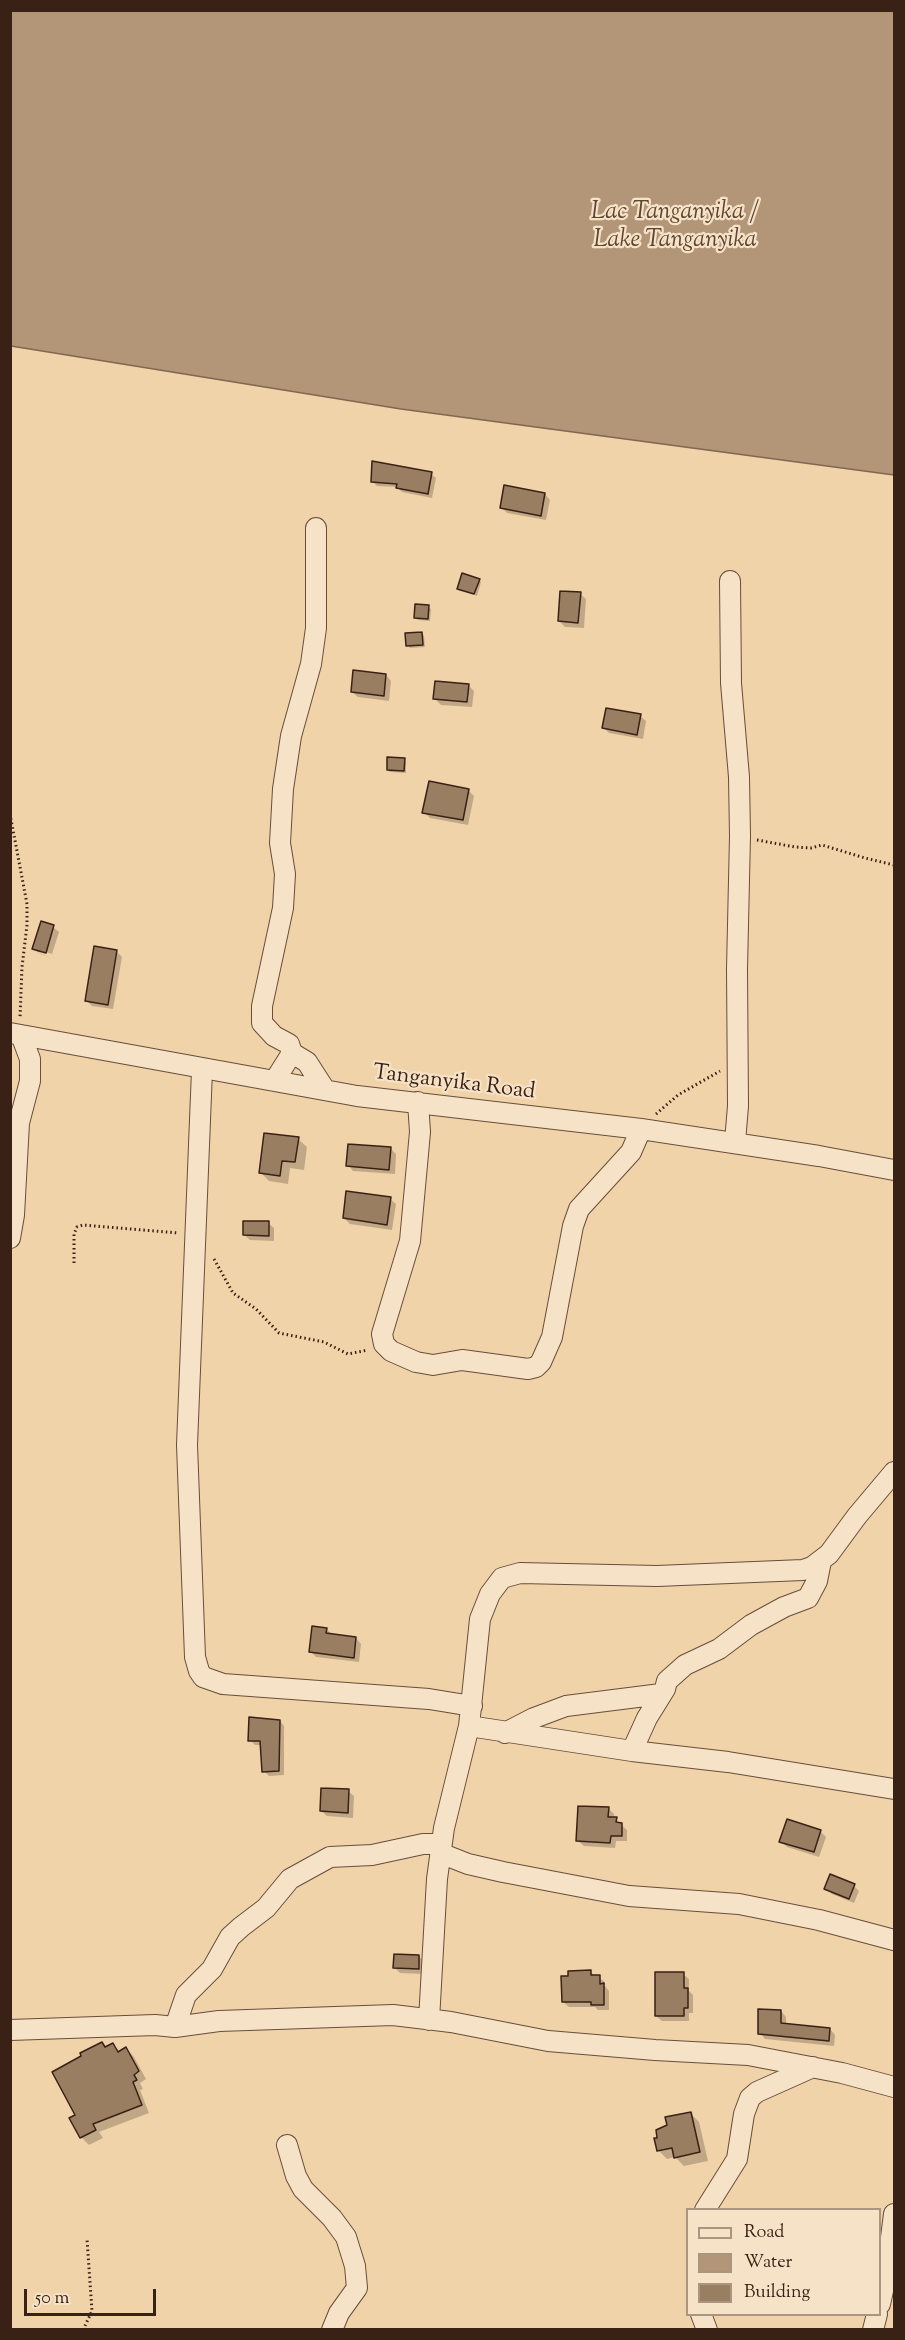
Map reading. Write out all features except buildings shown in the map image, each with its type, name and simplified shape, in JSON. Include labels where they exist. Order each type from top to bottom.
[{"type":"street","points":[[316,528],[316,628],[311,664],[291,736],[285,778],[280,843],[285,874],[283,908],[262,1006],[262,1023],[274,1036],[289,1044],[292,1053],[307,1062],[325,1090]]},
{"type":"street","points":[[729,581],[731,683],[740,777],[741,836],[735,1142]]},
{"type":"street","points":[[10,1238],[14,1215],[19,1123],[30,1081],[30,1059],[16,1034]]},
{"type":"street","name":"Tanganyika Road","points":[[16,1034],[202,1070],[275,1080],[357,1096],[641,1129],[735,1142],[894,1170]]},
{"type":"street","points":[[275,1080],[292,1053]]},
{"type":"street","points":[[202,1070],[186,1445],[195,1657],[199,1671],[203,1677],[223,1684],[429,1699],[472,1706]]},
{"type":"street","points":[[418,1102],[420,1131],[410,1241],[401,1278],[382,1334],[384,1344],[391,1351],[433,1365],[462,1360],[528,1369],[536,1367],[546,1355],[552,1337],[573,1226],[579,1209],[631,1152],[641,1129]]},
{"type":"street","points":[[429,2020],[440,1848],[470,1726],[480,1618],[490,1594],[502,1578],[506,1575],[520,1573],[590,1576],[742,1574],[803,1570],[821,1562],[894,1472]]},
{"type":"street","points":[[632,1751],[667,1681],[685,1665],[719,1649],[770,1615],[808,1598],[817,1581],[821,1562]]},
{"type":"street","points":[[505,1733],[534,1718],[566,1706],[662,1694]]},
{"type":"street","points":[[470,1726],[632,1751],[728,1762],[894,1790]]},
{"type":"street","points":[[175,2026],[186,1995],[212,1969],[230,1937],[266,1908],[290,1879],[330,1857],[372,1855],[423,1844],[440,1848],[468,1864],[503,1872],[629,1896],[739,1904],[819,1920],[894,1941]]},
{"type":"street","points":[[10,2030],[175,2026],[393,2015],[451,2022],[548,2041],[655,2050],[730,2052],[813,2067],[894,2087]]},
{"type":"street","points":[[706,2208],[737,2159],[744,2114],[750,2098],[757,2092],[813,2067]]},
{"type":"street","points":[[287,2145],[296,2176],[303,2189],[332,2217],[346,2237],[356,2266],[357,2288],[339,2313],[332,2330]]},
{"type":"street","points":[[881,2296],[886,2277],[894,2214]]},
{"type":"path","points":[[10,814],[27,914],[16,1034]]},
{"type":"path","points":[[741,836],[795,847],[810,848],[822,844],[894,865]]},
{"type":"path","points":[[641,1129],[678,1095],[737,1060]]},
{"type":"path","points":[[74,1263],[74,1233],[77,1227],[83,1225],[169,1233],[195,1233],[233,1293],[256,1309],[279,1333],[324,1342],[354,1355],[384,1344]]},
{"type":"path","points":[[83,2330],[92,2311],[87,2239]]},
{"type":"water","name":"Lac Tanganyika / Lake Tanganyika","points":[[10,11],[894,11],[894,475],[401,409],[11,346]]}]
